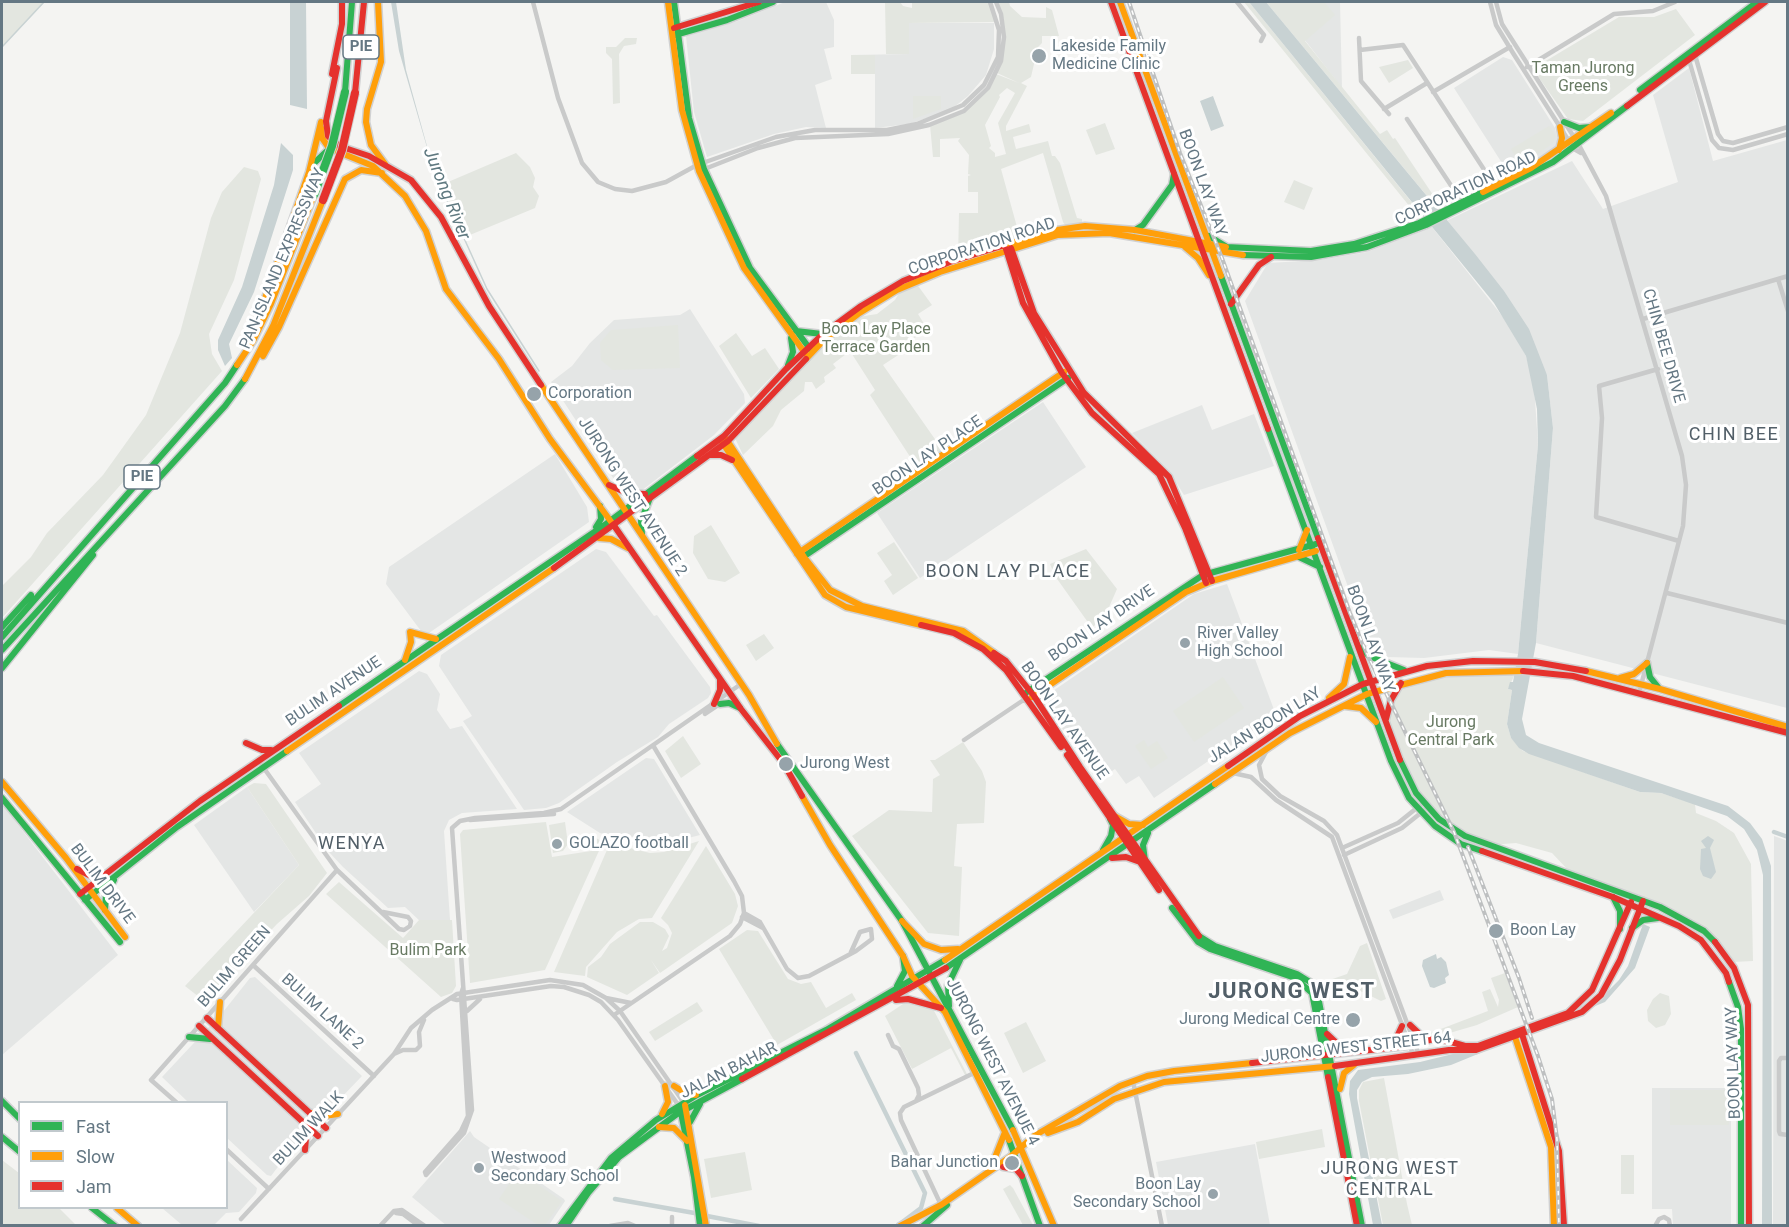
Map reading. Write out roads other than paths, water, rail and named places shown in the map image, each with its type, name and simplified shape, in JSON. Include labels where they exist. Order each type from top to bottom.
[{"type":"main road","points":[[253,340],[273,272],[309,172],[342,24],[342,2]]},
{"type":"main road","name":"PAN-ISLAND EXPRESSWAY","points":[[2,637],[46,584],[215,397],[253,340],[271,304],[332,146],[345,92],[350,52],[352,2]]},
{"type":"main road","name":"PAN-ISLAND EXPRESSWAY","points":[[2,650],[225,406],[249,374],[273,326],[342,150],[355,93],[364,2]]},
{"type":"main road","points":[[378,2],[381,62],[366,122],[370,145],[385,164]]},
{"type":"main road","points":[[668,2],[675,32]]},
{"type":"main road","points":[[674,2],[684,119],[701,167],[750,268],[808,352]]},
{"type":"main road","points":[[675,32],[759,2]]},
{"type":"main road","points":[[675,32],[727,20],[773,2]]},
{"type":"main road","name":"BOON LAY WAY","points":[[1111,2],[1307,530],[1317,547],[1320,567],[1350,648],[1367,682],[1399,780],[1422,808],[1461,844],[1613,897],[1643,901],[1660,907],[1704,931],[1722,950],[1743,986],[1750,1029],[1749,1226]]},
{"type":"main road","name":"BOON LAY WAY","points":[[1120,2],[1206,231],[1317,547],[1359,647],[1367,682]]},
{"type":"main road","name":"CORPORATION ROAD","points":[[648,496],[710,455],[786,369],[843,324],[897,290],[1009,248],[1061,232],[1092,226],[1135,230],[1212,249],[1270,257],[1311,257],[1355,250],[1424,223],[1507,184],[1576,146],[1757,2]]},
{"type":"main road","name":"CORPORATION ROAD","points":[[1442,214],[1476,195],[1507,184],[1559,151],[1576,146],[1594,126],[1765,2]]},
{"type":"main road","points":[[335,148],[328,136],[326,126],[338,61],[336,53]]},
{"type":"main road","points":[[321,122],[322,138],[335,148]]},
{"type":"main road","points":[[1559,151],[1562,124],[1579,128],[1594,126]]},
{"type":"main road","points":[[309,172],[319,157],[335,148]]},
{"type":"main road","name":"JURONG WEST AVENUE 2","points":[[335,148],[385,164],[411,180],[429,199],[501,327],[742,686],[766,729],[902,921],[931,974]]},
{"type":"main road","name":"JURONG WEST AVENUE 2","points":[[335,148],[366,162],[382,173],[397,186],[418,215],[446,289],[499,359],[550,439],[633,552],[741,709],[784,764],[830,846],[903,956],[916,982]]},
{"type":"main road","points":[[249,374],[279,327],[345,179],[362,170],[382,173]]},
{"type":"main road","points":[[1135,230],[1143,225],[1172,185],[1174,174]]},
{"type":"main road","name":"CORPORATION ROAD","points":[[1212,249],[1227,247],[1285,251],[1333,248],[1424,223]]},
{"type":"main road","points":[[1206,231],[1215,242],[1227,247]]},
{"type":"main road","name":"CORPORATION ROAD","points":[[1061,232],[1109,233],[1185,247],[1202,247]]},
{"type":"main road","points":[[1185,247],[1198,258],[1214,282]]},
{"type":"main road","points":[[1009,248],[1023,303],[1084,404],[1132,444],[1164,481],[1208,578]]},
{"type":"main road","name":"CORPORATION ROAD","points":[[612,523],[723,440],[823,334],[861,306],[927,269],[1009,248]]},
{"type":"main road","points":[[1231,303],[1259,265],[1270,257]]},
{"type":"main road","points":[[793,333],[823,334]]},
{"type":"main road","points":[[786,369],[793,352],[793,333]]},
{"type":"main road","name":"BOON LAY PLACE","points":[[800,556],[1067,374]]},
{"type":"main road","name":"BOON LAY AVENUE","points":[[723,440],[734,461],[800,556],[830,590],[848,602],[945,625],[971,635],[1006,661],[1128,840],[1201,938],[1215,946],[1297,974],[1310,982],[1320,1000],[1330,1066]]},
{"type":"main road","name":"BOON LAY AVENUE","points":[[723,440],[800,556]]},
{"type":"main road","points":[[710,455],[721,455],[734,461]]},
{"type":"main road","points":[[607,483],[627,493],[648,496],[641,520],[646,542]]},
{"type":"main road","points":[[600,506],[601,519],[595,535],[618,541],[633,552]]},
{"type":"main road","name":"BULIM AVENUE","points":[[86,894],[117,875],[177,827],[612,523]]},
{"type":"main road","points":[[1307,530],[1299,553],[1320,567]]},
{"type":"main road","name":"BULIM AVENUE","points":[[86,894],[106,873],[200,801],[272,750],[595,535]]},
{"type":"main road","points":[[4,665],[79,573],[101,540]]},
{"type":"main road","name":"BOON LAY DRIVE","points":[[1028,696],[1208,578],[1317,547]]},
{"type":"main road","points":[[2,627],[46,584]]},
{"type":"main road","points":[[405,661],[411,642],[410,632],[436,639]]},
{"type":"main road","points":[[1359,647],[1369,656],[1405,670]]},
{"type":"main road","points":[[1322,704],[1344,684],[1348,675],[1350,648]]},
{"type":"main road","name":"JALAN BOON LAY","points":[[1146,828],[1224,766],[1300,716],[1367,682],[1405,670],[1473,661],[1533,662],[1615,678],[1788,732]]},
{"type":"main road","points":[[1616,687],[1615,678],[1634,674],[1647,663],[1651,679],[1660,688]]},
{"type":"main road","name":"JALAN BOON LAY","points":[[931,974],[960,949],[1099,855],[1128,840],[1304,725],[1342,705],[1402,683],[1446,673],[1514,670],[1563,674],[1616,687],[1660,688],[1788,727]]},
{"type":"main road","points":[[720,678],[717,704],[729,703],[741,709]]},
{"type":"main road","points":[[1342,705],[1361,708],[1382,723],[1391,700],[1402,683]]},
{"type":"main road","points":[[246,743],[262,750],[272,750]]},
{"type":"main road","name":"BULIM DRIVE","points":[[2,782],[66,858],[86,894],[105,910],[123,940],[2,798]]},
{"type":"main road","name":"BOON LAY WAY","points":[[1422,808],[1465,836],[1632,901],[1640,909],[1695,936],[1715,957],[1726,973],[1738,1007],[1741,1226]]},
{"type":"main road","points":[[1099,855],[1111,836],[1112,817],[1146,828],[1143,861],[1126,857],[1109,859]]},
{"type":"main road","name":"JALAN BOON LAY","points":[[916,982],[962,958],[1109,859],[1128,840]]},
{"type":"main road","points":[[66,858],[82,874],[93,877],[106,873]]},
{"type":"main road","points":[[105,910],[106,894],[117,875]]},
{"type":"main road","points":[[1613,897],[1620,911],[1620,929]]},
{"type":"main road","name":"JURONG WEST STREET 64","points":[[1018,1151],[1050,1131],[1078,1122],[1108,1103],[1136,1090],[1179,1080],[1359,1063],[1449,1050],[1476,1050],[1499,1043],[1568,1013],[1583,1001],[1592,990],[1632,901]]},
{"type":"main road","name":"JURONG WEST STREET 64","points":[[1018,1151],[1034,1136],[1120,1086],[1163,1072],[1380,1049],[1437,1038],[1465,1046],[1478,1046],[1578,1014],[1592,1005],[1613,975],[1643,901]]},
{"type":"main road","points":[[1632,928],[1643,920],[1661,918]]},
{"type":"main road","points":[[902,921],[924,944],[932,948],[960,949]]},
{"type":"main road","points":[[883,997],[904,977],[903,956]]},
{"type":"main road","points":[[895,1000],[908,999],[945,1007],[948,985],[962,958]]},
{"type":"main road","name":"JURONG WEST AVENUE 4","points":[[931,974],[976,1072],[1054,1226]]},
{"type":"main road","name":"JURONG WEST AVENUE 4","points":[[916,982],[945,1007],[1014,1131],[1025,1179],[1040,1226]]},
{"type":"main road","name":"JALAN BAHAR","points":[[683,1107],[709,1097],[883,997],[916,982]]},
{"type":"main road","name":"JALAN BAHAR","points":[[560,1226],[605,1165],[697,1095],[753,1071],[895,1000],[916,982]]},
{"type":"main road","points":[[218,1028],[220,1002]]},
{"type":"main road","points":[[207,1017],[326,1128]]},
{"type":"main road","points":[[199,1026],[318,1136]]},
{"type":"main road","points":[[1380,1049],[1394,1043],[1406,1026],[1427,1040]]},
{"type":"main road","points":[[1308,1055],[1321,1042],[1324,1034],[1346,1052]]},
{"type":"main road","points":[[1518,1034],[1523,1058],[1551,1147],[1554,1171],[1554,1226]]},
{"type":"main road","points":[[1518,1034],[1559,1151],[1564,1226]]},
{"type":"main road","points":[[189,1037],[206,1037],[216,1041]]},
{"type":"main road","points":[[1499,1043],[1514,1047],[1523,1058]]},
{"type":"main road","points":[[1339,1095],[1344,1073],[1359,1063]]},
{"type":"main road","points":[[1313,1066],[1322,1071],[1330,1082]]},
{"type":"main road","points":[[1330,1066],[1330,1082],[1357,1226]]},
{"type":"main road","points":[[1330,1066],[1339,1095],[1362,1226]]},
{"type":"main road","points":[[665,1086],[668,1102],[656,1124],[674,1128],[687,1141]]},
{"type":"main road","points":[[674,1086],[687,1094],[697,1095]]},
{"type":"main road","points":[[690,1122],[697,1107],[709,1097]]},
{"type":"main road","points":[[2,1102],[18,1117]]},
{"type":"main road","points":[[683,1107],[690,1122],[706,1226]]},
{"type":"main road","points":[[683,1107],[700,1226]]},
{"type":"main road","points":[[309,1111],[324,1116],[338,1114]]},
{"type":"main road","name":"JALAN BAHAR","points":[[566,1226],[603,1174],[656,1124]]},
{"type":"main road","points":[[306,1150],[307,1126]]},
{"type":"main road","points":[[989,1171],[1005,1131]]},
{"type":"main road","points":[[1014,1131],[1034,1136]]},
{"type":"main road","points":[[2,1137],[18,1150]]},
{"type":"main road","points":[[922,1226],[940,1210],[1003,1167],[1018,1151]]},
{"type":"main road","points":[[900,1226],[941,1205],[1018,1151]]},
{"type":"main road","points":[[1003,1167],[1016,1169],[1025,1179]]},
{"type":"main road","points":[[93,1209],[115,1226]]},
{"type":"main road","points":[[118,1209],[138,1226]]},
{"type":"street","points":[[534,2],[558,98],[578,155],[591,175],[606,186],[632,191],[666,182],[701,167],[795,138],[888,134],[931,124],[964,111],[988,89],[1001,61],[1004,37],[1001,14],[996,2]]},
{"type":"street","points":[[701,167],[776,137],[815,130],[887,130],[917,124],[963,105],[984,85],[998,57],[999,30],[990,2]]},
{"type":"street","points":[[1237,2],[1264,35],[1261,42]]},
{"type":"street","points":[[1490,2],[1496,25],[1526,68]]},
{"type":"street","points":[[1496,2],[1502,24],[1526,68]]},
{"type":"street","points":[[1526,68],[1614,14],[1653,12],[1675,2]]},
{"type":"street","points":[[1359,38],[1361,81],[1389,114]]},
{"type":"street","points":[[1360,50],[1401,44],[1485,171],[1485,178],[1471,186],[1454,190],[1407,119]]},
{"type":"street","points":[[1433,92],[1510,47]]},
{"type":"street","points":[[1691,55],[1718,134],[1723,141],[1733,143],[1788,127]]},
{"type":"street","points":[[1691,55],[1712,140],[1719,148],[1733,150],[1788,134]]},
{"type":"street","name":"CHIN BEE DRIVE","points":[[1526,68],[1606,196],[1679,442],[1686,476],[1685,513],[1667,593],[1641,688]]},
{"type":"street","points":[[1384,109],[1427,83]]},
{"type":"street","points":[[1471,186],[1476,195]]},
{"type":"street","points":[[1643,319],[1788,276]]},
{"type":"street","points":[[1778,279],[1788,311]]},
{"type":"street","points":[[1658,369],[1599,386],[1602,418],[1596,517],[1679,541]]},
{"type":"street","points":[[1667,593],[1788,623]]},
{"type":"street","points":[[463,995],[472,1110],[464,1133],[426,1175],[424,1172],[461,1131],[468,1116],[463,995],[451,835],[454,825],[468,820],[545,816],[561,809],[742,686]]},
{"type":"street","name":"BOON LAY DRIVE","points":[[964,740],[1028,696]]},
{"type":"street","points":[[614,1015],[726,938],[737,928],[743,915],[743,900],[734,881],[654,747]]},
{"type":"street","points":[[1268,749],[1259,765],[1262,779],[1290,804],[1324,821],[1339,839],[1340,848]]},
{"type":"street","points":[[258,760],[337,870],[399,928],[404,930],[410,926],[411,921],[408,917],[383,912]]},
{"type":"street","points":[[1233,772],[1251,777],[1276,800],[1332,837],[1340,848],[1417,1056]]},
{"type":"street","points":[[1340,848],[1398,823],[1422,808]]},
{"type":"street","points":[[1343,855],[1391,834],[1422,808]]},
{"type":"street","points":[[1339,839],[1354,843]]},
{"type":"street","name":"BULIM GREEN","points":[[175,1101],[151,1080],[337,870]]},
{"type":"street","points":[[743,915],[758,920],[791,974],[798,978],[809,976],[851,952],[872,939],[870,928],[860,932],[851,952]]},
{"type":"street","name":"BULIM LANE 2","points":[[253,965],[374,1076]]},
{"type":"street","points":[[463,995],[550,980],[583,985],[606,998],[620,1011],[674,1086],[683,1107]]},
{"type":"street","points":[[463,995],[482,997],[539,988],[564,987],[589,995],[614,1015],[665,1086],[683,1107]]},
{"type":"street","name":"BULIM WALK","points":[[242,1219],[394,1054],[411,1028],[432,1010],[463,995]]},
{"type":"street","points":[[466,1014],[473,1003],[482,997]]},
{"type":"street","points":[[606,998],[631,1003]]},
{"type":"street","name":"BULIM WALK","points":[[394,1054],[403,1050],[416,1050],[420,1046],[421,1039],[418,1032],[425,1018]]},
{"type":"street","points":[[411,1028],[418,1032]]},
{"type":"street","points":[[888,1035],[894,1047],[899,1049],[918,1088],[919,1095],[916,1101]]},
{"type":"street","points":[[1788,1058],[1781,1058],[1779,1061],[1779,1131],[1780,1134],[1788,1135]]},
{"type":"street","points":[[941,1205],[900,1117],[903,1108],[976,1072]]},
{"type":"street","points":[[1133,1082],[1162,1226]]},
{"type":"street","points":[[1779,1096],[1788,1096]]},
{"type":"street","points":[[228,1151],[269,1189]]},
{"type":"street","points":[[382,1226],[394,1211],[402,1210],[425,1226]]},
{"type":"street","points":[[382,1226],[394,1214],[400,1213],[419,1226]]},
{"type":"street","points":[[672,1217],[672,1226]]},
{"type":"street","points":[[1656,1226],[1659,1219],[1664,1217],[1669,1220],[1670,1226]]},
{"type":"street","points":[[610,1226],[628,1223],[635,1226]]},
{"type":"waterway","points":[[2,47],[44,2]]},
{"type":"waterway","name":"Jurong River","points":[[435,174],[487,289],[539,371]]},
{"type":"waterway","points":[[1774,832],[1788,837]]},
{"type":"waterway","points":[[856,1053],[925,1193],[921,1208],[897,1226]]},
{"type":"waterway","points":[[615,1199],[700,1214]]},
{"type":"waterway","points":[[707,1216],[759,1226]]},
{"type":"railway","points":[[1129,2],[1180,153],[1222,258],[1350,613],[1368,656],[1454,832],[1538,1056],[1552,1099],[1557,1139],[1559,1226]]},
{"type":"railway","points":[[1468,847],[1519,978],[1532,1018]]},
{"type":"place","name":"Lakeside Family Medicine Clinic","points":[[1039,56]]},
{"type":"place","name":"Corporation","points":[[534,394]]},
{"type":"place","name":"River Valley High School","points":[[1185,643]]},
{"type":"place","name":"Jurong West","points":[[786,764]]},
{"type":"place","name":"GOLAZO football","points":[[557,844]]},
{"type":"place","name":"Boon Lay","points":[[1496,931]]},
{"type":"place","name":"Jurong Medical Centre","points":[[1353,1020]]},
{"type":"place","name":"Bahar Junction","points":[[1012,1163]]},
{"type":"place","name":"Westwood Secondary School","points":[[479,1168]]},
{"type":"place","name":"Boon Lay Secondary School","points":[[1213,1194]]},
{"type":"district","name":"CHIN BEE","points":[[1734,435]]},
{"type":"district","name":"BOON LAY PLACE","points":[[1008,572]]},
{"type":"district","name":"WENYA","points":[[352,844]]},
{"type":"district","name":"JURONG WEST","points":[[1292,992]]},
{"type":"district","name":"JURONG WEST CENTRAL","points":[[1390,1179]]},
{"type":"park label","name":"Taman Jurong Greens","points":[[1583,78]]},
{"type":"park label","name":"Boon Lay Place Terrace Garden","points":[[876,339]]},
{"type":"park label","name":"Jurong Central Park","points":[[1451,732]]},
{"type":"park label","name":"Bulim Park","points":[[428,951]]}]
